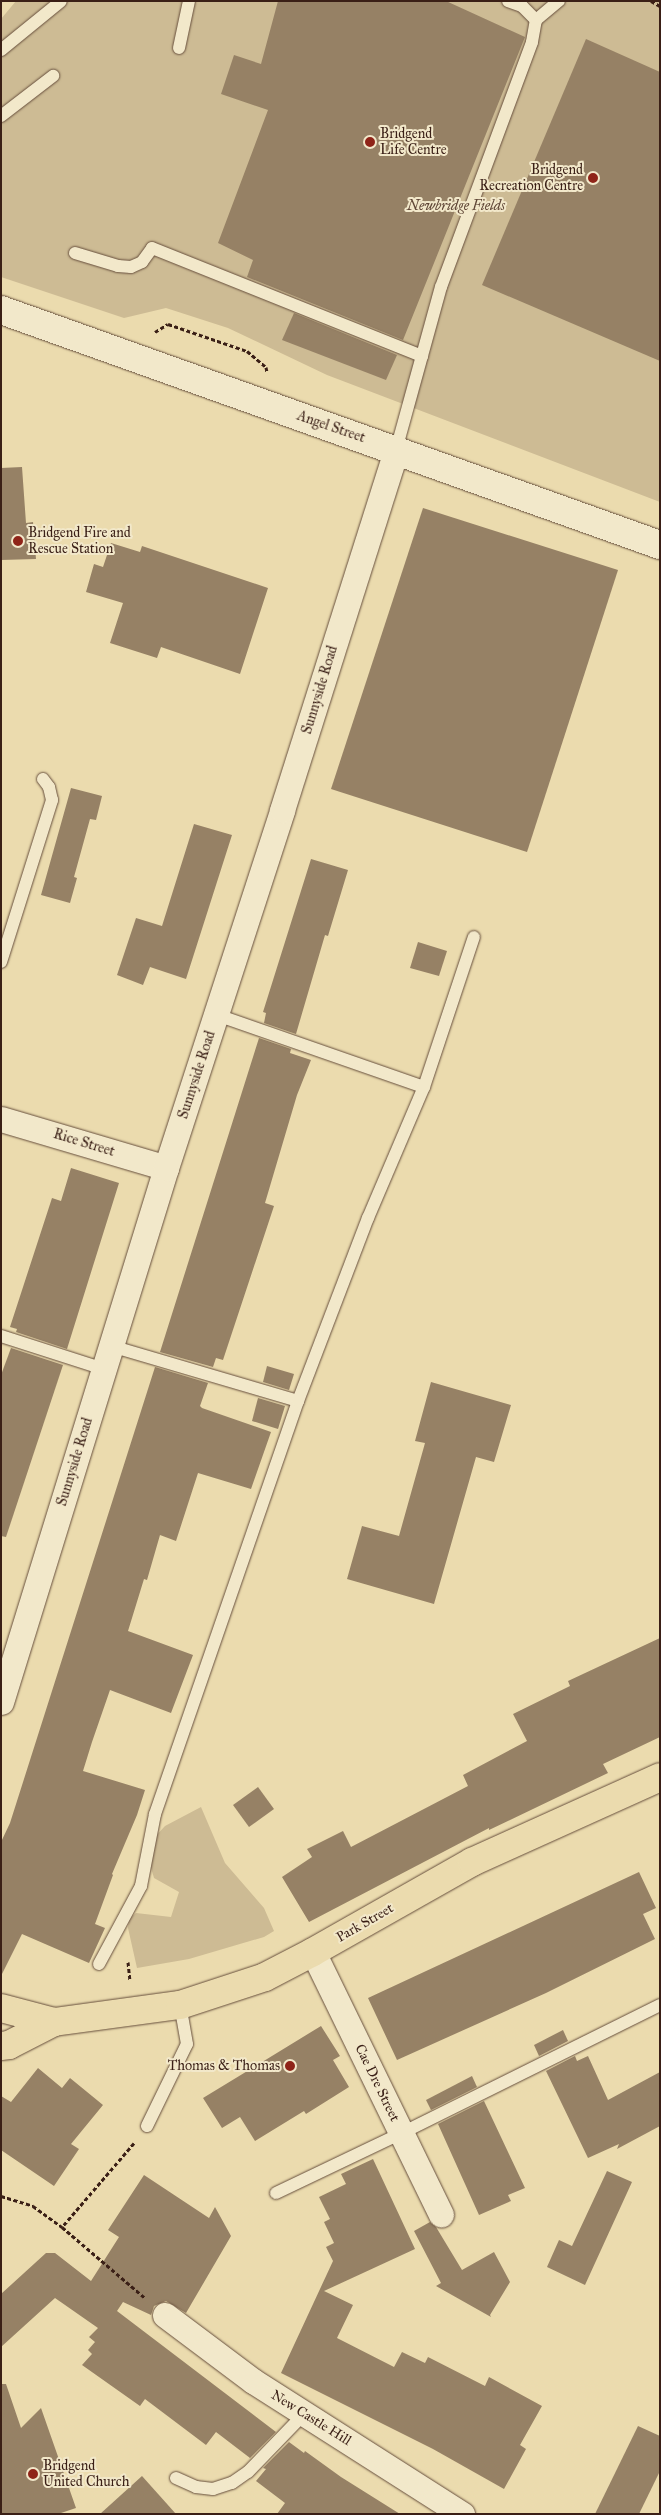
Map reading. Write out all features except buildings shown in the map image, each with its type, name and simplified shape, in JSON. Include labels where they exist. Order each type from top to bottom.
[{"type":"main road","name":"Park Street","points":[[1,2046],[9,2045],[54,2022],[180,2005],[264,1977],[313,1952],[472,1862],[660,1777]]},
{"type":"main road","name":"Park Street","points":[[1,2008],[54,2022]]},
{"type":"street","name":"Angel Street","points":[[1,310],[660,545]]},
{"type":"street","name":"Sunnyside Road","points":[[1,1702],[166,1168],[396,450]]},
{"type":"street","name":"Rice Street","points":[[1,1119],[166,1168]]},
{"type":"street","name":"Cae Dre Street","points":[[313,1952],[441,2214]]},
{"type":"street","name":"New Castle Hill","points":[[166,2315],[253,2381],[462,2514]]},
{"type":"lane","points":[[1,50],[61,1]]},
{"type":"lane","points":[[179,48],[188,1]]},
{"type":"lane","points":[[508,1],[522,6],[536,20]]},
{"type":"lane","points":[[396,450],[441,287],[532,42],[536,20],[559,1]]},
{"type":"lane","points":[[1,116],[53,76]]},
{"type":"lane","points":[[75,253],[118,266],[131,267],[142,262],[152,248],[422,356]]},
{"type":"lane","points":[[1,962],[52,800],[49,787],[43,779]]},
{"type":"lane","points":[[99,1964],[141,1886],[155,1814],[298,1401],[368,1218],[424,1087],[474,937]]},
{"type":"lane","points":[[216,1015],[424,1087]]},
{"type":"lane","points":[[1,1336],[108,1357],[298,1401]]},
{"type":"lane","points":[[147,2126],[187,2044],[180,2005]]},
{"type":"lane","points":[[276,2193],[402,2133],[660,2005]]},
{"type":"lane","points":[[176,2478],[196,2487],[214,2489],[232,2483],[248,2472],[304,2414]]},
{"type":"path","points":[[651,1],[660,6]]},
{"type":"path","points":[[122,1919],[135,2012]]},
{"type":"path","points":[[62,2227],[120,2161],[147,2126]]},
{"type":"path","points":[[1,2196],[33,2206],[62,2227],[166,2315]]},
{"type":"green space","name":"Newbridge Fields","points":[[16,1],[660,1],[660,502],[327,375],[228,328],[166,308],[124,318],[1,277],[1,19]]},
{"type":"green space","points":[[201,1807],[225,1863],[264,1908],[274,1931],[264,1937],[189,1959],[137,1968],[128,1928],[129,1919],[136,1913],[171,1917],[179,1892],[154,1878],[149,1861],[153,1839],[165,1826]]},
{"type":"place","name":"Bridgend Life Centre","points":[[370,142]]},
{"type":"place","name":"Bridgend Recreation Centre","points":[[593,178]]},
{"type":"place","name":"Bridgend Fire and Rescue Station","points":[[18,541]]},
{"type":"place","name":"Thomas & Thomas","points":[[290,2066]]},
{"type":"place","name":"Bridgend United Church","points":[[33,2474]]}]
